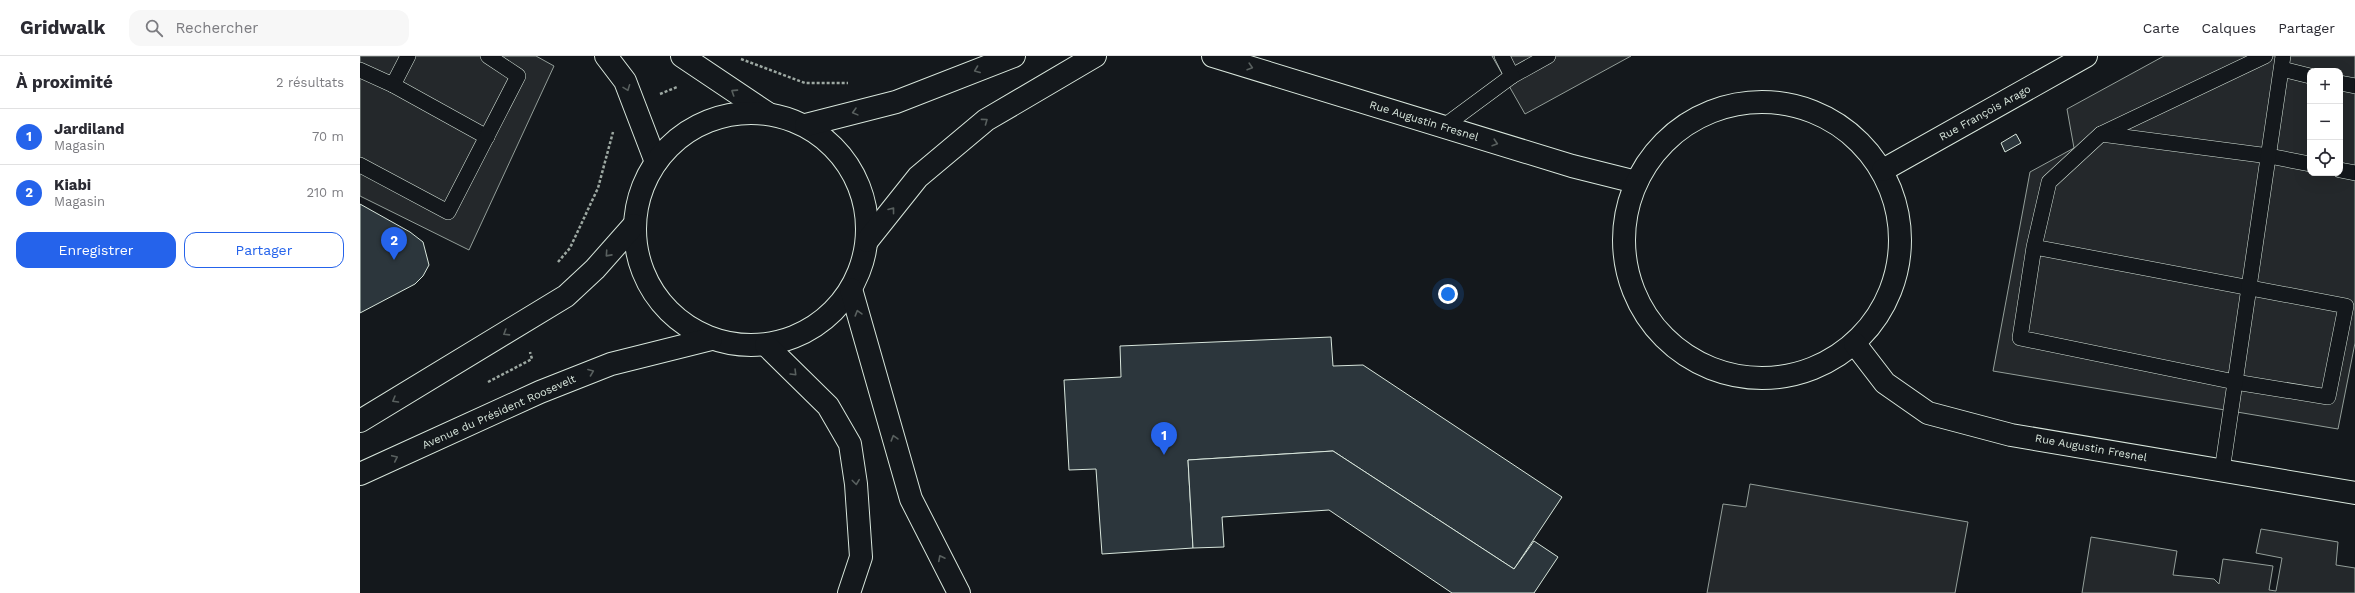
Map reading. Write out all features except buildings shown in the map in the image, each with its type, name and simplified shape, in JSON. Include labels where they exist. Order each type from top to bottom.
[{"type":"main road","points":[[606,56],[625,81],[656,162]]},
{"type":"main road","points":[[682,56],[767,113]]},
{"type":"main road","points":[[806,125],[896,102],[1014,56]]},
{"type":"main road","points":[[868,241],[918,177],[986,120],[1095,56]]},
{"type":"main road","name":"Rue Augustin Fresnel","points":[[1213,56],[1572,166],[1636,182]]},
{"type":"main road","name":"Rue François Arago","points":[[1883,170],[2086,56]]},
{"type":"main road","points":[[1763,102],[1778,102],[1820,113],[1856,136],[1883,170],[1899,215],[1900,262],[1885,306],[1855,344],[1814,369],[1767,379],[1719,372],[1687,357],[1660,334],[1639,305],[1627,269],[1624,232],[1628,207],[1636,182],[1660,146],[1694,119],[1735,104],[1763,102]]},
{"type":"main road","points":[[735,113],[767,113],[787,117],[806,125],[834,146],[855,174],[866,206],[868,241],[862,266],[851,289],[836,310],[815,327],[792,339],[766,345],[738,346],[711,339],[679,322],[654,295],[639,262],[634,225],[640,192],[656,162],[677,138],[704,122],[735,113]]},
{"type":"main road","points":[[360,421],[566,296],[595,269],[634,225]]},
{"type":"main road","points":[[851,289],[911,499],[959,593]]},
{"type":"main road","name":"Avenue du Président Roosevelt","points":[[360,474],[540,392],[590,372],[611,364],[711,339]]},
{"type":"main road","name":"Rue Augustin Fresnel","points":[[1855,344],[1885,383],[1928,413],[2011,435],[2355,493]]},
{"type":"main road","points":[[766,345],[828,406],[850,444],[856,484],[861,557],[849,593]]},
{"type":"lane","points":[[393,85],[408,56]]},
{"type":"lane","points":[[360,165],[448,212],[518,76],[488,56]]},
{"type":"lane","points":[[1502,56],[1512,76]]},
{"type":"lane","points":[[1443,127],[1512,76],[1548,56]]},
{"type":"lane","points":[[2034,247],[2249,289],[2346,306],[2328,398],[2235,382],[2020,338],[2034,247],[2050,182],[2102,134],[2265,56]]},
{"type":"lane","points":[[2222,471],[2282,63],[2307,75]]},
{"type":"lane","points":[[360,70],[393,85],[487,137]]},
{"type":"lane","points":[[2343,84],[2355,86]]},
{"type":"lane","points":[[2102,134],[2269,156],[2307,163]]},
{"type":"lane","points":[[2343,171],[2355,173]]},
{"type":"path","points":[[740,59],[805,83],[850,83]]},
{"type":"path","points":[[555,265],[570,248],[598,188],[609,141],[618,120],[634,106],[672,89],[704,72]]},
{"type":"path","points":[[484,384],[532,359],[523,323]]},
{"type":"shaded area","points":[[360,56],[536,56],[554,66],[469,250],[360,196]]},
{"type":"shaded area","points":[[1492,56],[1631,56],[1525,114]]},
{"type":"shaded area","points":[[2164,56],[2355,56],[2355,343],[2338,429],[1993,371],[2030,172],[2074,148],[2067,109]]},
{"type":"shaded area","points":[[1750,484],[1968,522],[1955,593],[1707,593],[1723,504],[1746,507]]},
{"type":"shaded area","points":[[2261,529],[2338,542],[2336,565],[2355,568],[2355,593],[2082,593],[2091,537],[2177,551],[2173,575],[2214,579],[2219,584],[2223,559],[2273,566],[2269,590],[2276,591],[2282,558],[2256,553]]},
{"type":"place","name":"Kiabi","points":[[394,260]]},
{"type":"place","name":"Jardiland","points":[[1164,455]]}]
